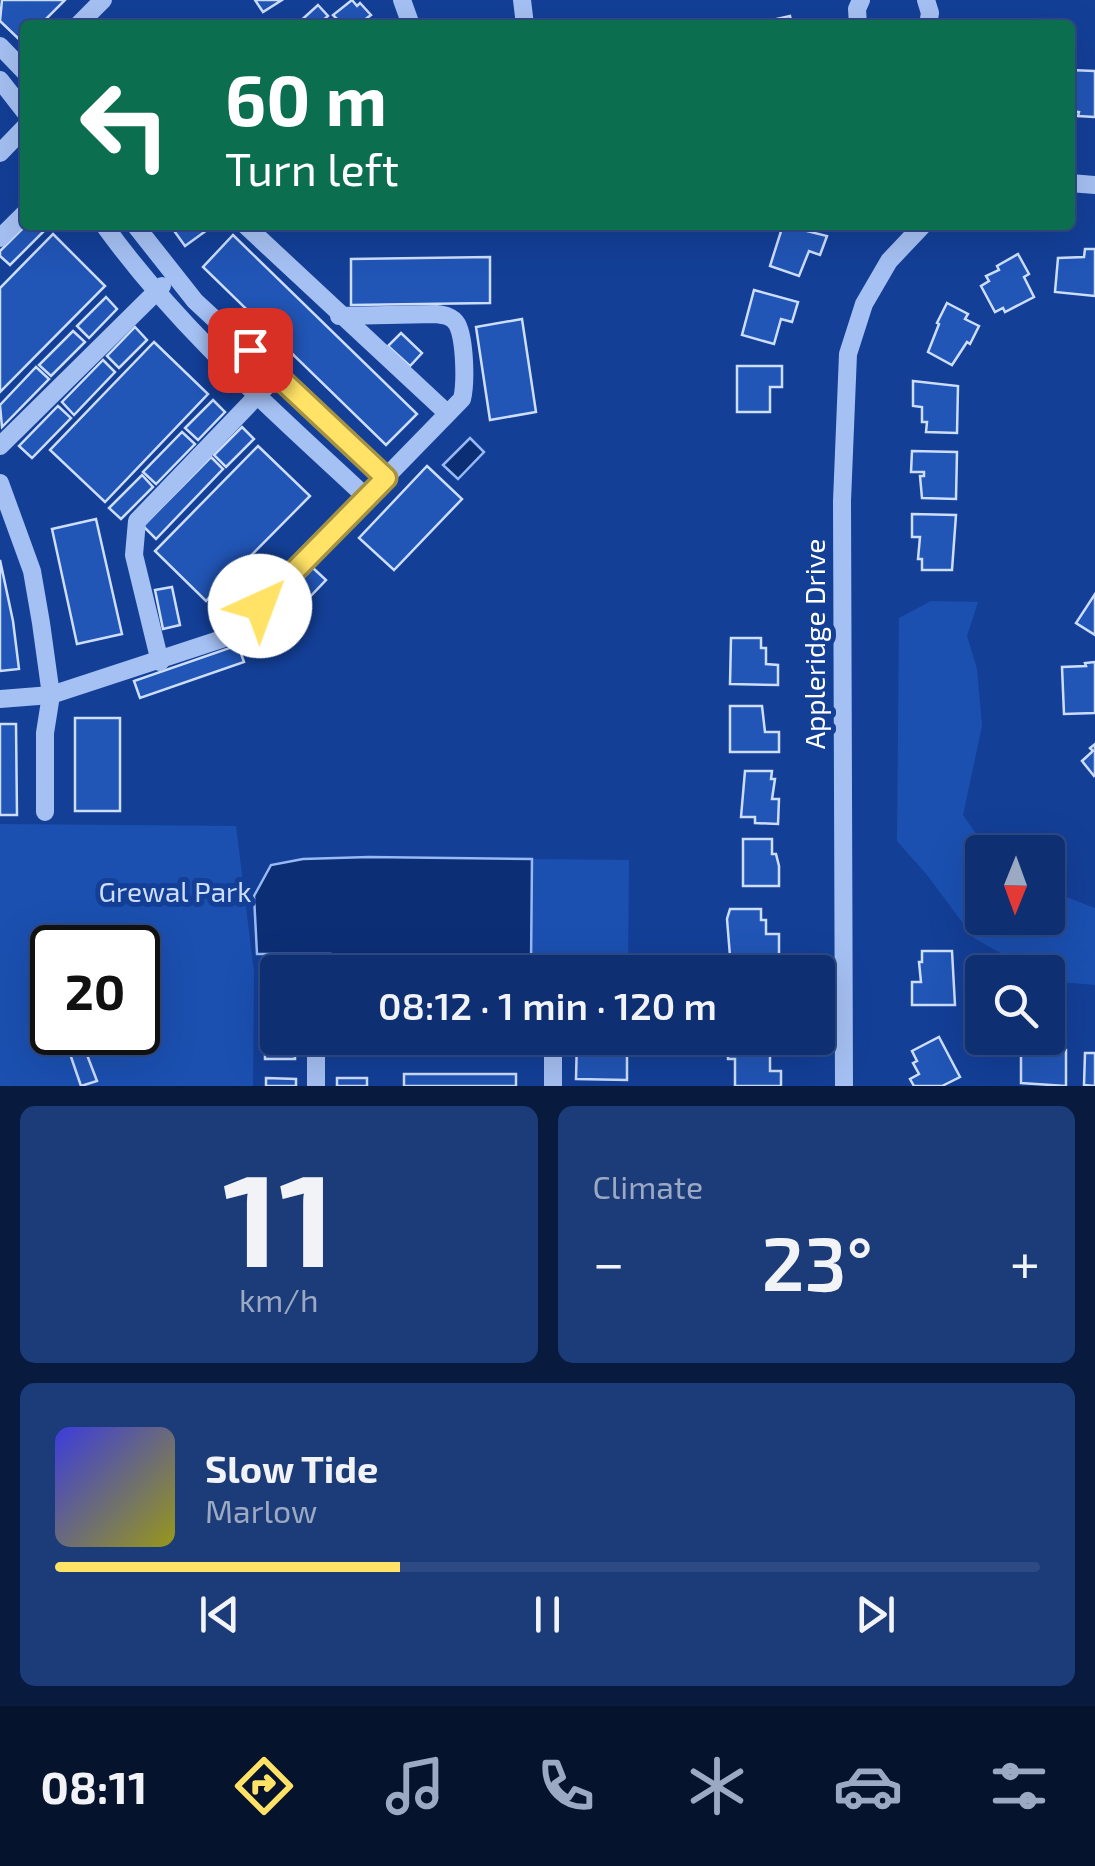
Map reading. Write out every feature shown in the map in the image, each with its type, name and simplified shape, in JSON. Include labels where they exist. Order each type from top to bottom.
[{"type":"street","points":[[87,20],[103,0]]},
{"type":"street","points":[[0,46],[20,67]]},
{"type":"street","points":[[0,80],[20,106]]},
{"type":"street","points":[[0,152],[20,133]]},
{"type":"street","points":[[0,238],[20,218]]},
{"type":"street","points":[[108,230],[155,292],[366,497]]},
{"type":"street","points":[[138,230],[195,301],[386,478]]},
{"type":"street","points":[[250,230],[447,413]]},
{"type":"street","name":"Appleridge Drive","points":[[844,1086],[842,501],[848,354],[864,304],[889,261],[918,230]]},
{"type":"street","points":[[0,446],[173,275]]},
{"type":"street","points":[[0,700],[52,696],[231,636],[462,398],[460,337],[449,316],[339,316]]},
{"type":"street","points":[[160,662],[134,555],[134,528],[143,512],[277,375]]},
{"type":"street","points":[[0,483],[32,571],[52,696],[45,733],[46,812]]},
{"type":"street","points":[[316,1055],[316,1086]]},
{"type":"street","points":[[553,1055],[553,1086]]},
{"type":"green space","points":[[931,601],[978,602],[967,636],[977,669],[982,726],[963,815],[977,835],[965,835],[965,926],[897,841],[899,618]]},
{"type":"green space","name":"Grewal Park","points":[[0,824],[236,826],[254,972],[253,1086],[0,1086]]},
{"type":"green space","points":[[532,859],[629,860],[628,955],[531,955]]},
{"type":"green space","points":[[1065,897],[1095,908],[1095,985],[1065,982],[1065,955],[1004,955],[972,935],[1065,935]]},
{"type":"shaded area","points":[[470,438],[484,452],[458,479],[443,465]]},
{"type":"shaded area","points":[[303,859],[532,859],[531,955],[257,954],[254,896],[271,865]]},
{"type":"building","points":[[2,0],[65,0],[45,20],[20,20],[20,40],[0,21]]},
{"type":"building","points":[[255,0],[282,0],[263,12]]},
{"type":"building","points":[[352,0],[371,15],[369,20],[338,20],[333,15]]},
{"type":"building","points":[[318,5],[328,16],[323,20],[302,20]]},
{"type":"building","points":[[1075,70],[1095,71],[1095,117],[1078,116],[1079,112],[1075,112]]},
{"type":"building","points":[[21,230],[45,230],[10,265],[0,251]]},
{"type":"building","points":[[174,230],[207,230],[185,246]]},
{"type":"building","points":[[781,230],[827,236],[820,255],[809,251],[799,276],[770,266]]},
{"type":"building","points":[[53,234],[105,286],[0,392],[0,288]]},
{"type":"building","points":[[233,235],[417,414],[386,445],[203,267]]},
{"type":"building","points":[[1085,249],[1095,249],[1095,296],[1055,292],[1058,258],[1084,257]]},
{"type":"building","points":[[1018,254],[1029,274],[1024,277],[1034,297],[1005,312],[1003,308],[995,312],[981,286],[989,281],[986,276],[999,270],[997,266]]},
{"type":"building","points":[[490,257],[490,303],[351,305],[351,259]]},
{"type":"building","points":[[754,290],[798,302],[792,322],[781,319],[774,344],[742,335]]},
{"type":"building","points":[[106,297],[117,309],[89,338],[77,326]]},
{"type":"building","points":[[947,303],[968,314],[965,319],[979,326],[952,365],[928,352]]},
{"type":"building","points":[[522,319],[536,412],[490,420],[476,327]]},
{"type":"building","points":[[135,327],[147,340],[119,368],[107,356]]},
{"type":"building","points":[[73,331],[85,342],[51,376],[39,365]]},
{"type":"building","points":[[401,333],[422,353],[410,366],[388,346]]},
{"type":"building","points":[[154,342],[208,394],[105,502],[50,450]]},
{"type":"building","points":[[103,360],[115,372],[74,415],[62,402]]},
{"type":"building","points":[[737,366],[782,366],[782,387],[770,387],[770,412],[737,412]]},
{"type":"building","points":[[36,367],[49,379],[2,427],[0,405]]},
{"type":"building","points":[[913,381],[958,386],[957,433],[926,432],[922,407],[913,406]]},
{"type":"building","points":[[213,400],[225,412],[198,440],[185,428]]},
{"type":"building","points":[[58,406],[71,418],[32,458],[19,446]]},
{"type":"building","points":[[242,427],[254,439],[226,467],[214,455]]},
{"type":"building","points":[[182,432],[195,444],[156,484],[143,472]]},
{"type":"building","points":[[258,446],[310,496],[206,601],[155,551]]},
{"type":"building","points":[[912,451],[957,452],[956,499],[922,498],[920,476],[924,472],[911,472]]},
{"type":"building","points":[[211,457],[223,469],[156,539],[143,526]]},
{"type":"building","points":[[427,466],[462,499],[394,570],[359,538]]},
{"type":"building","points":[[142,475],[153,487],[121,519],[109,508]]},
{"type":"building","points":[[912,514],[956,515],[952,570],[922,570],[922,559],[918,559],[920,537],[912,537]]},
{"type":"building","points":[[96,519],[122,634],[77,644],[52,529]]},
{"type":"building","points":[[0,560],[19,669],[0,671]]},
{"type":"building","points":[[313,568],[326,580],[260,649],[247,636]]},
{"type":"building","points":[[172,587],[180,625],[163,629],[155,590]]},
{"type":"building","points":[[1095,594],[1095,635],[1076,623]]},
{"type":"building","points":[[731,638],[761,638],[761,648],[766,648],[766,664],[778,665],[778,685],[730,684]]},
{"type":"building","points":[[238,645],[244,662],[140,698],[134,681]]},
{"type":"building","points":[[1095,662],[1095,713],[1064,714],[1062,667]]},
{"type":"building","points":[[730,706],[762,706],[765,732],[779,732],[779,752],[730,752]]},
{"type":"building","points":[[75,718],[120,718],[120,811],[75,811]]},
{"type":"building","points":[[0,724],[16,724],[17,815],[0,815]]},
{"type":"building","points":[[1095,744],[1095,775],[1094,776],[1082,761]]},
{"type":"building","points":[[745,771],[772,771],[772,799],[779,799],[778,824],[755,823],[755,817],[741,817]]},
{"type":"building","points":[[743,839],[772,839],[779,886],[743,886]]},
{"type":"building","points":[[730,909],[761,909],[766,934],[779,934],[779,955],[730,955]]},
{"type":"building","points":[[922,951],[952,951],[955,1005],[912,1005],[912,982],[921,982]]},
{"type":"building","points":[[939,1037],[960,1077],[942,1086],[914,1086],[910,1079],[919,1074],[912,1051]]},
{"type":"building","points":[[1065,1050],[1066,1086],[1021,1083],[1021,1055],[1065,1055]]},
{"type":"building","points":[[1085,1053],[1095,1053],[1095,1086],[1084,1085]]},
{"type":"building","points":[[70,1055],[87,1055],[97,1081],[81,1086]]},
{"type":"building","points":[[265,1055],[295,1055],[295,1059],[265,1059]]},
{"type":"building","points":[[577,1055],[627,1055],[627,1080],[576,1079]]},
{"type":"building","points":[[728,1055],[770,1055],[770,1071],[781,1071],[781,1086],[735,1086],[735,1059],[728,1059]]},
{"type":"building","points":[[404,1074],[516,1074],[516,1086],[404,1086]]},
{"type":"building","points":[[266,1078],[296,1079],[296,1086],[266,1086]]},
{"type":"building","points":[[337,1078],[367,1078],[367,1086],[337,1086]]},
{"type":"route","points":[[250,350],[386,478],[260,606]]}]
